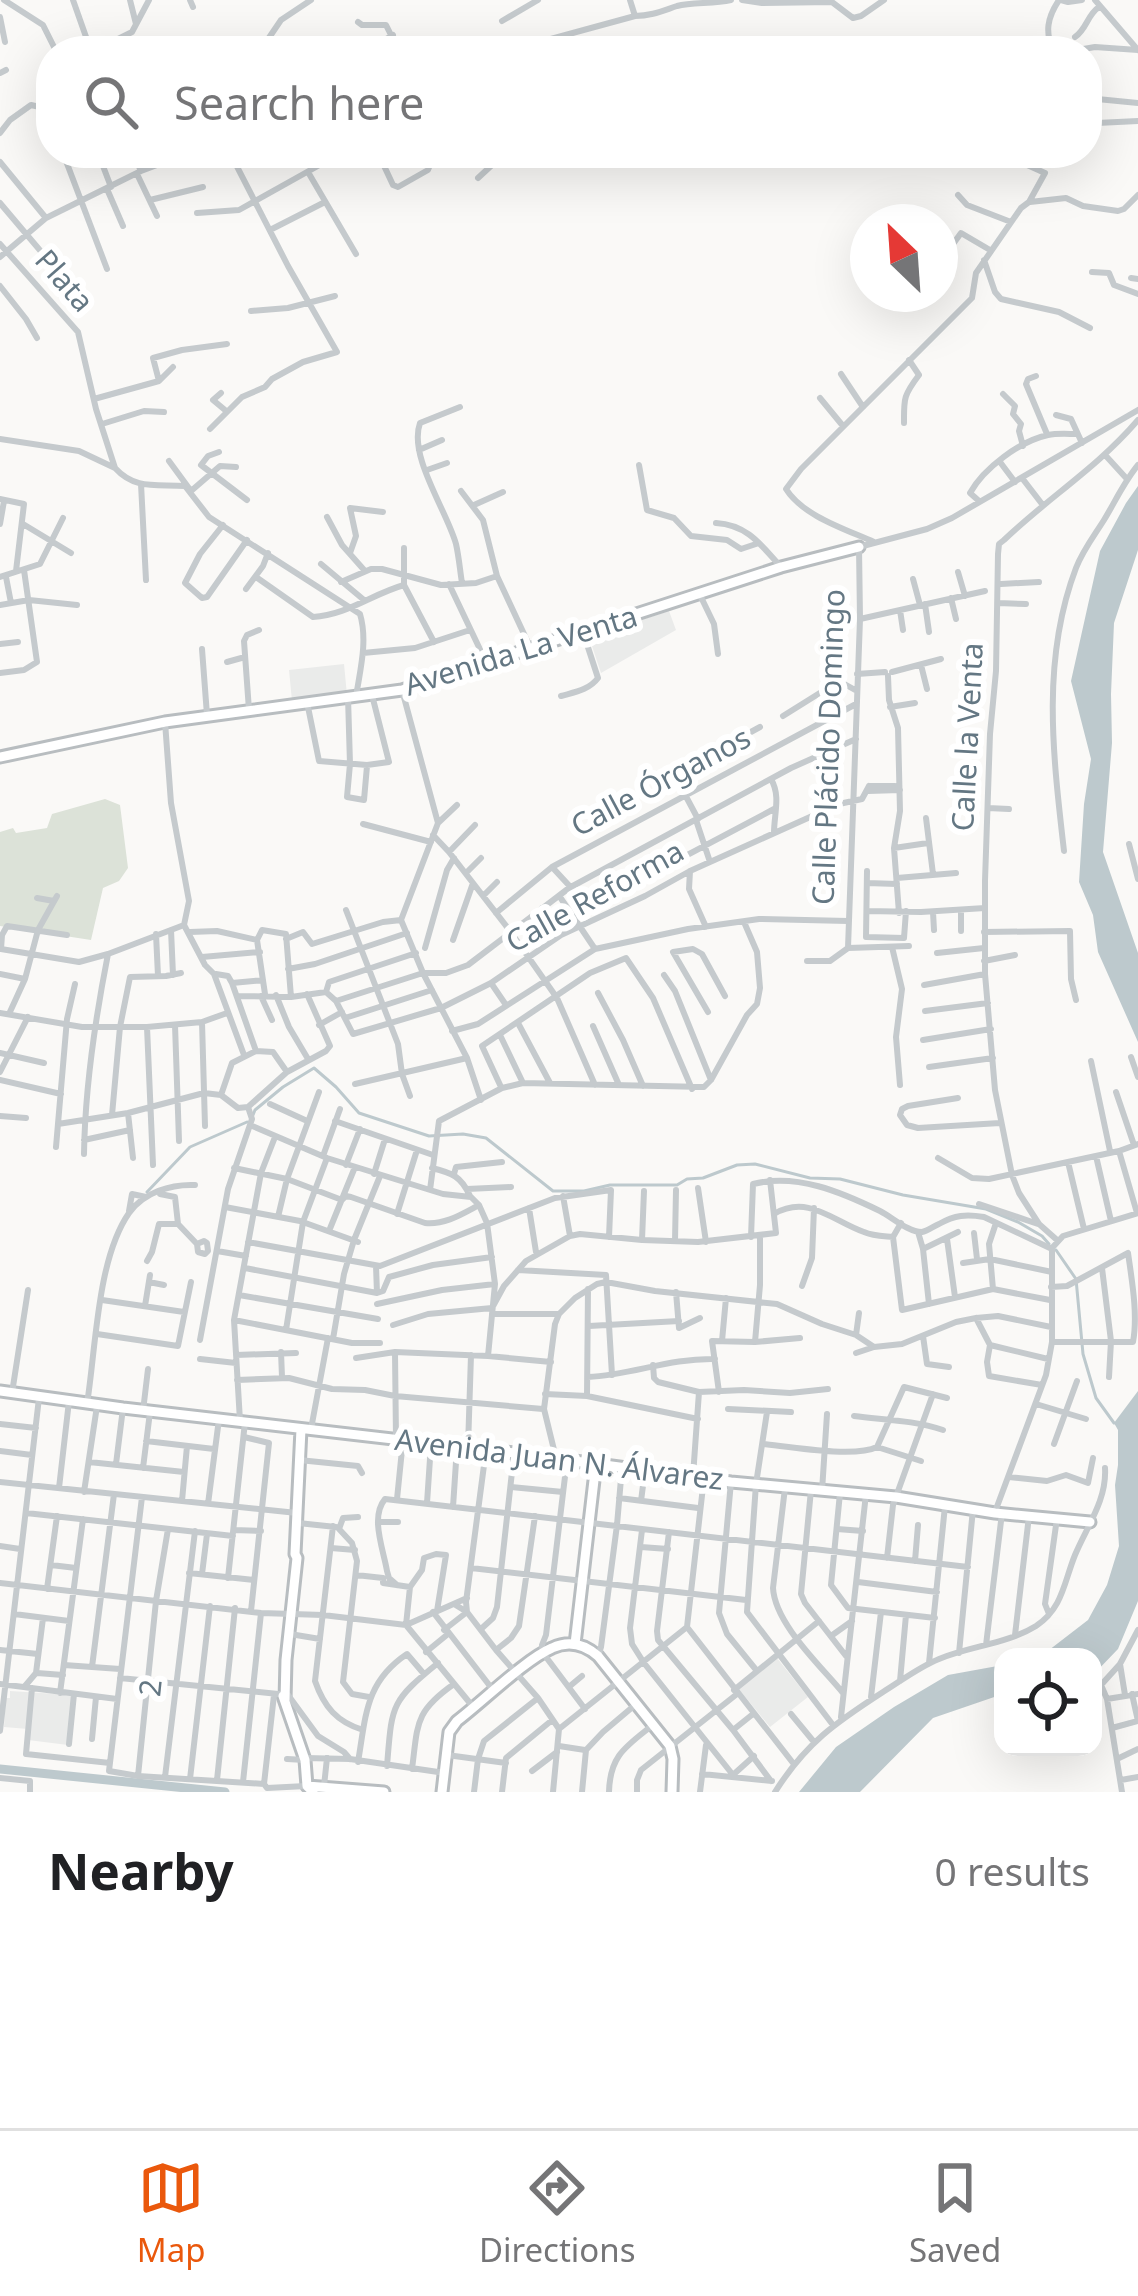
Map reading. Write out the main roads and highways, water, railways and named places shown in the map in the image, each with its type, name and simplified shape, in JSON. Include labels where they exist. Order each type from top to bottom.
[{"type":"main road","name":"Avenida La Venta","points":[[0,758],[164,722],[402,690],[781,567],[859,547]]},
{"type":"main road","name":"Avenida Juan N. Álvarez","points":[[6,1392],[1090,1522]]},
{"type":"main road","points":[[282,1696],[299,1460],[306,1430]]},
{"type":"main road","points":[[574,1644],[596,1463]]},
{"type":"main road","points":[[289,1614],[280,1676],[282,1696],[311,1789],[384,1792]]},
{"type":"main road","points":[[442,1792],[449,1732],[543,1653],[574,1644],[598,1656],[670,1746],[672,1792]]},
{"type":"waterway","points":[[253,1115],[283,1087],[314,1068],[359,1113],[429,1136],[486,1138],[553,1191],[677,1185],[737,1165],[755,1164],[986,1209],[1018,1222],[1049,1244]]},
{"type":"waterway","points":[[147,1192],[190,1147],[247,1122]]},
{"type":"waterway","points":[[1056,1250],[1076,1279],[1083,1354],[1096,1398],[1114,1423]]},
{"type":"waterway","points":[[0,1769],[225,1792]]}]
